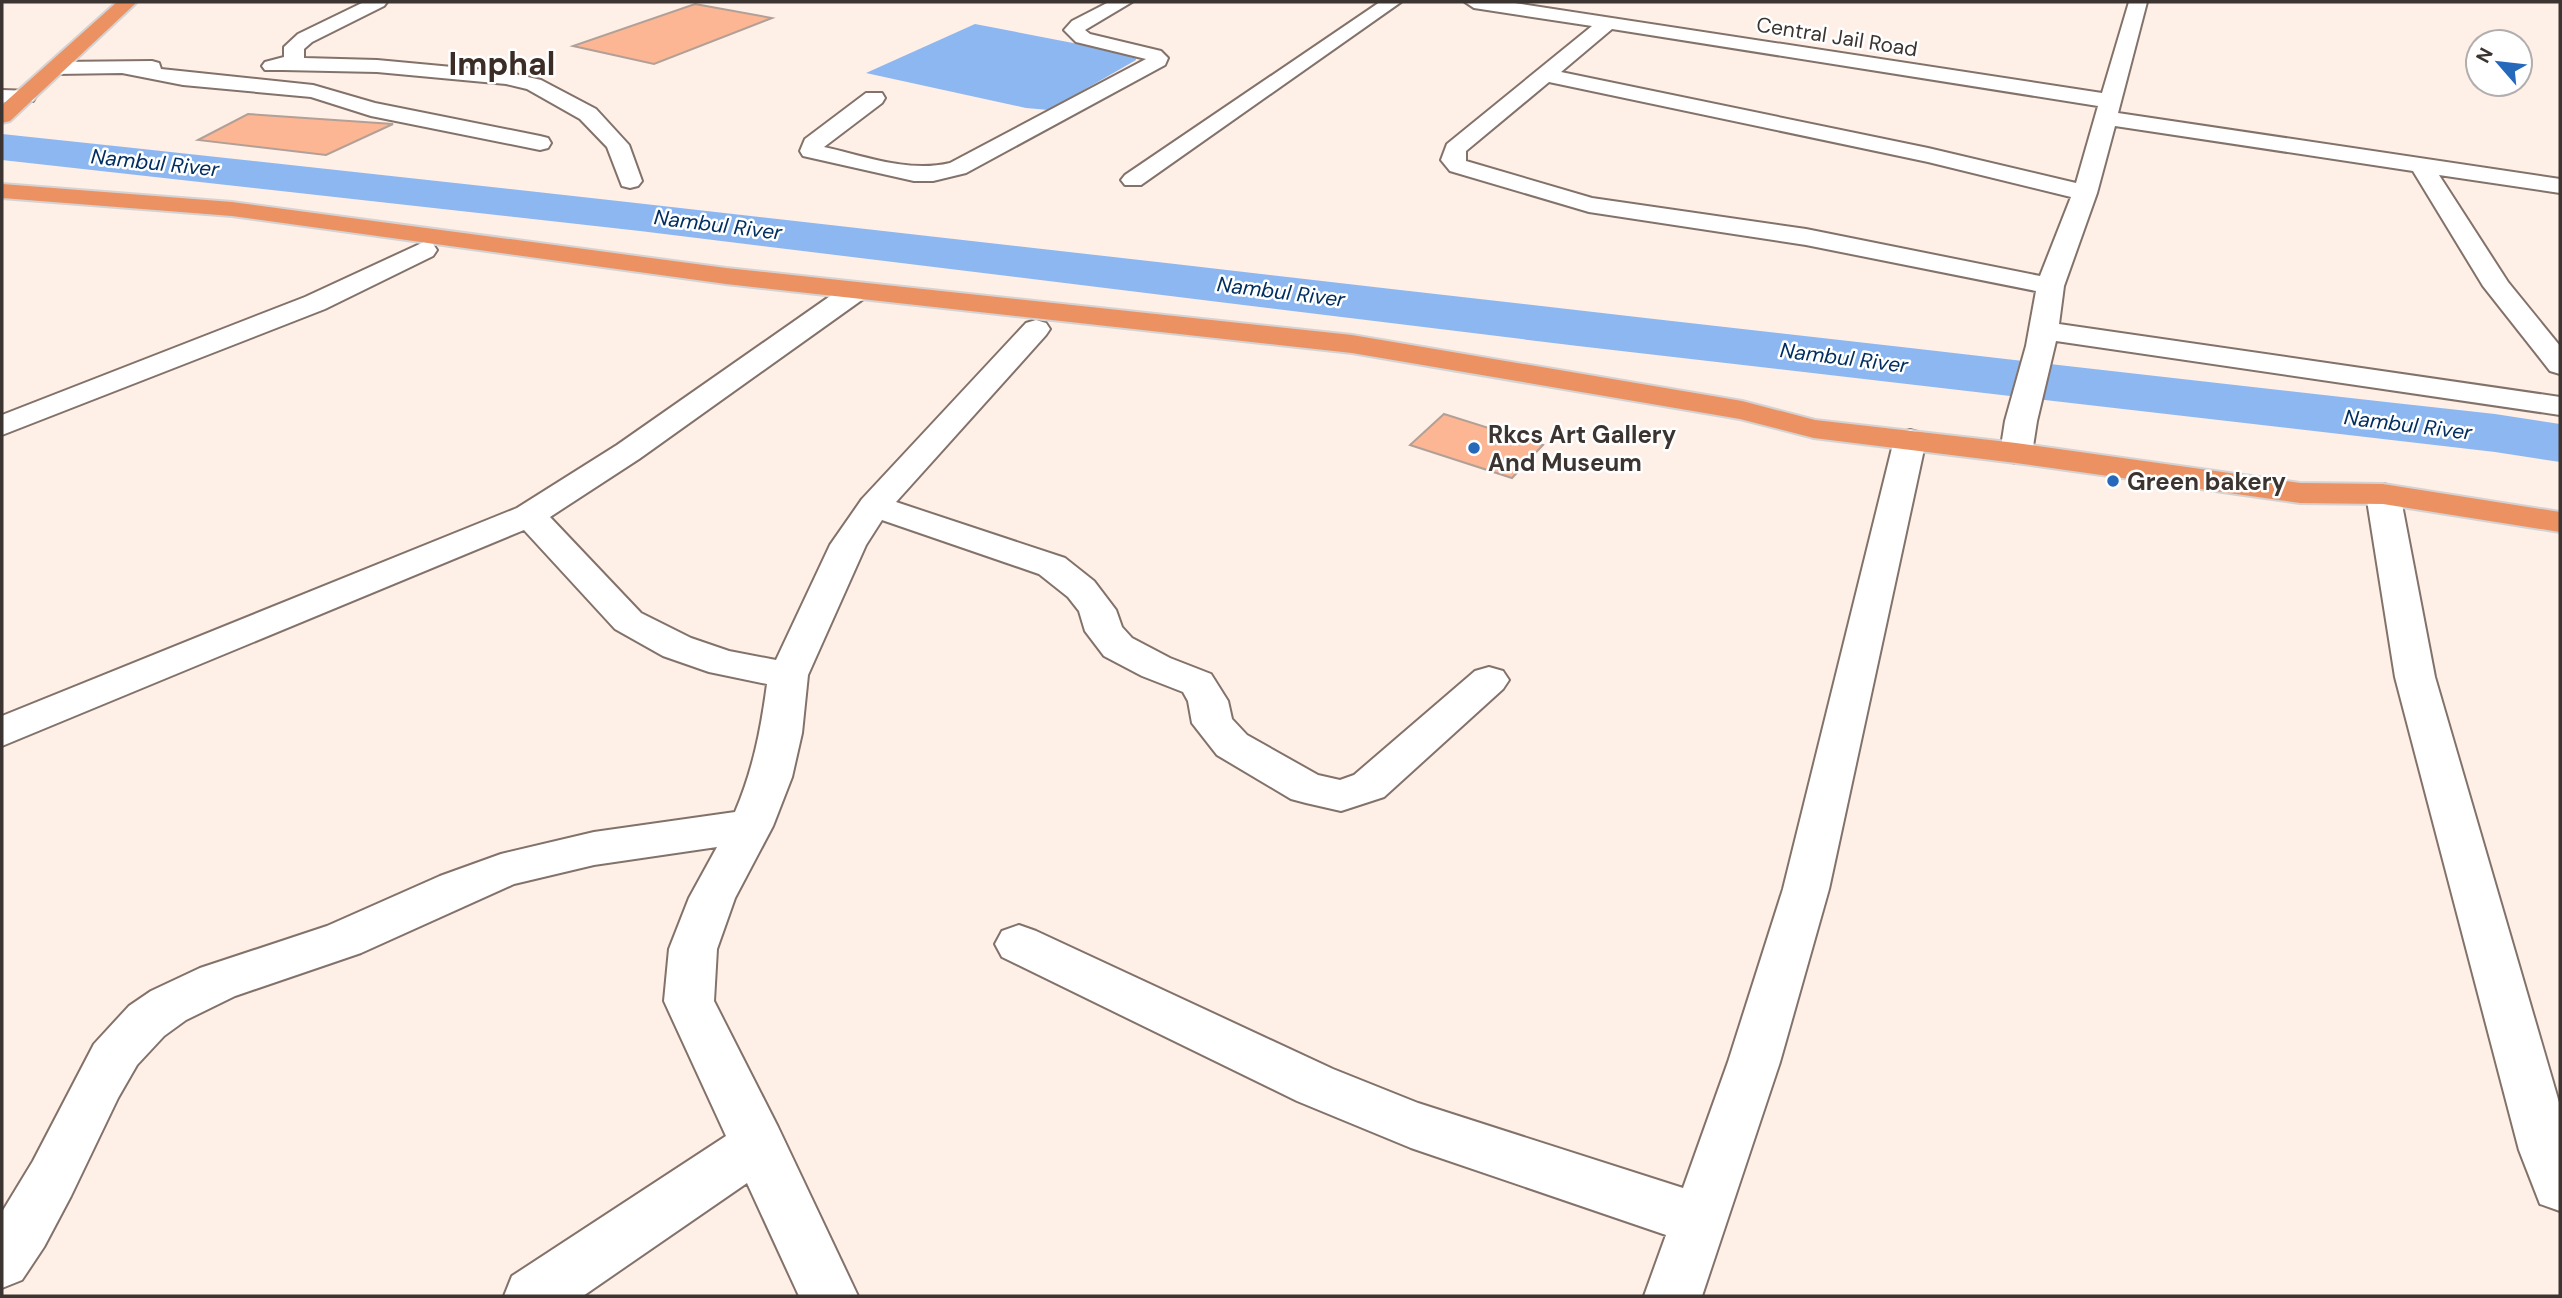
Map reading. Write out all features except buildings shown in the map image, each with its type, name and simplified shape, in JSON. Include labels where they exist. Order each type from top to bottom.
[{"type":"highway","points":[[2,116],[128,2]]},
{"type":"highway","points":[[2,191],[232,209],[856,291],[1075,312],[1366,346],[1742,410],[1814,429],[1910,440],[2018,437],[2300,493],[2385,505],[2560,522]]},
{"type":"highway","points":[[2385,505],[2560,545]]},
{"type":"street","points":[[285,64],[294,61],[294,47],[306,38],[378,2]]},
{"type":"street","points":[[874,98],[813,145],[811,151],[914,174],[933,174],[958,168],[1158,61],[1154,55],[1077,34],[1074,30],[1123,2]]},
{"type":"street","points":[[1133,180],[1392,2]]},
{"type":"street","name":"Central Jail Road","points":[[1474,2],[1519,5],[1608,23],[2421,165],[2560,186]]},
{"type":"street","points":[[2018,437],[2042,338],[2050,286],[2085,193],[2138,2]]},
{"type":"street","points":[[1608,23],[1455,149],[1452,160],[1458,166],[1589,205],[1806,237],[2050,286]]},
{"type":"street","points":[[56,68],[285,64],[389,67],[506,78],[534,84],[588,114],[618,145],[630,181]]},
{"type":"street","points":[[125,68],[183,79],[313,91],[371,109],[540,143]]},
{"type":"street","points":[[1546,75],[1917,153],[2085,193]]},
{"type":"street","points":[[4,84],[25,96]]},
{"type":"street","points":[[2421,165],[2497,286],[2560,365]]},
{"type":"street","points":[[2,426],[304,308],[424,250]]},
{"type":"street","points":[[2,732],[529,515],[628,452],[856,291]]},
{"type":"street","points":[[829,1296],[689,1000],[693,949],[712,898],[751,826],[774,766],[782,733],[788,675],[848,545],[874,506],[1036,329]]},
{"type":"street","points":[[2042,338],[2560,406]]},
{"type":"street","points":[[1673,1296],[1754,1062],[1806,889],[1910,440]]},
{"type":"street","points":[[2385,505],[2415,677],[2546,1150],[2560,1185]]},
{"type":"street","points":[[874,506],[1052,566],[1081,589],[1097,610],[1104,631],[1118,647],[1156,667],[1197,683],[1208,701],[1212,723],[1233,745],[1306,788],[1341,796],[1369,786],[1489,680]]},
{"type":"street","points":[[529,515],[628,621],[689,651],[723,663],[788,675]]},
{"type":"street","points":[[2,1260],[44,1198],[109,1063],[129,1038],[147,1022],[191,993],[230,976],[322,948],[499,872],[571,851],[751,826]]},
{"type":"street","points":[[1019,944],[1315,1086],[1411,1125],[1700,1220]]},
{"type":"street","points":[[533,1296],[759,1144]]},
{"type":"water","points":[[975,24],[1135,55],[1136,60],[1049,110],[1026,108],[866,73]]},
{"type":"waterway","name":"Nambul River","points":[[2,147],[640,216],[1578,329],[2495,433],[2560,443]]},
{"type":"place","name":"Rkcs Art Gallery And Museum","points":[[1474,448]]},
{"type":"place","name":"Green bakery","points":[[2113,481]]},
{"type":"district","name":"Imphal","points":[[502,64]]}]
